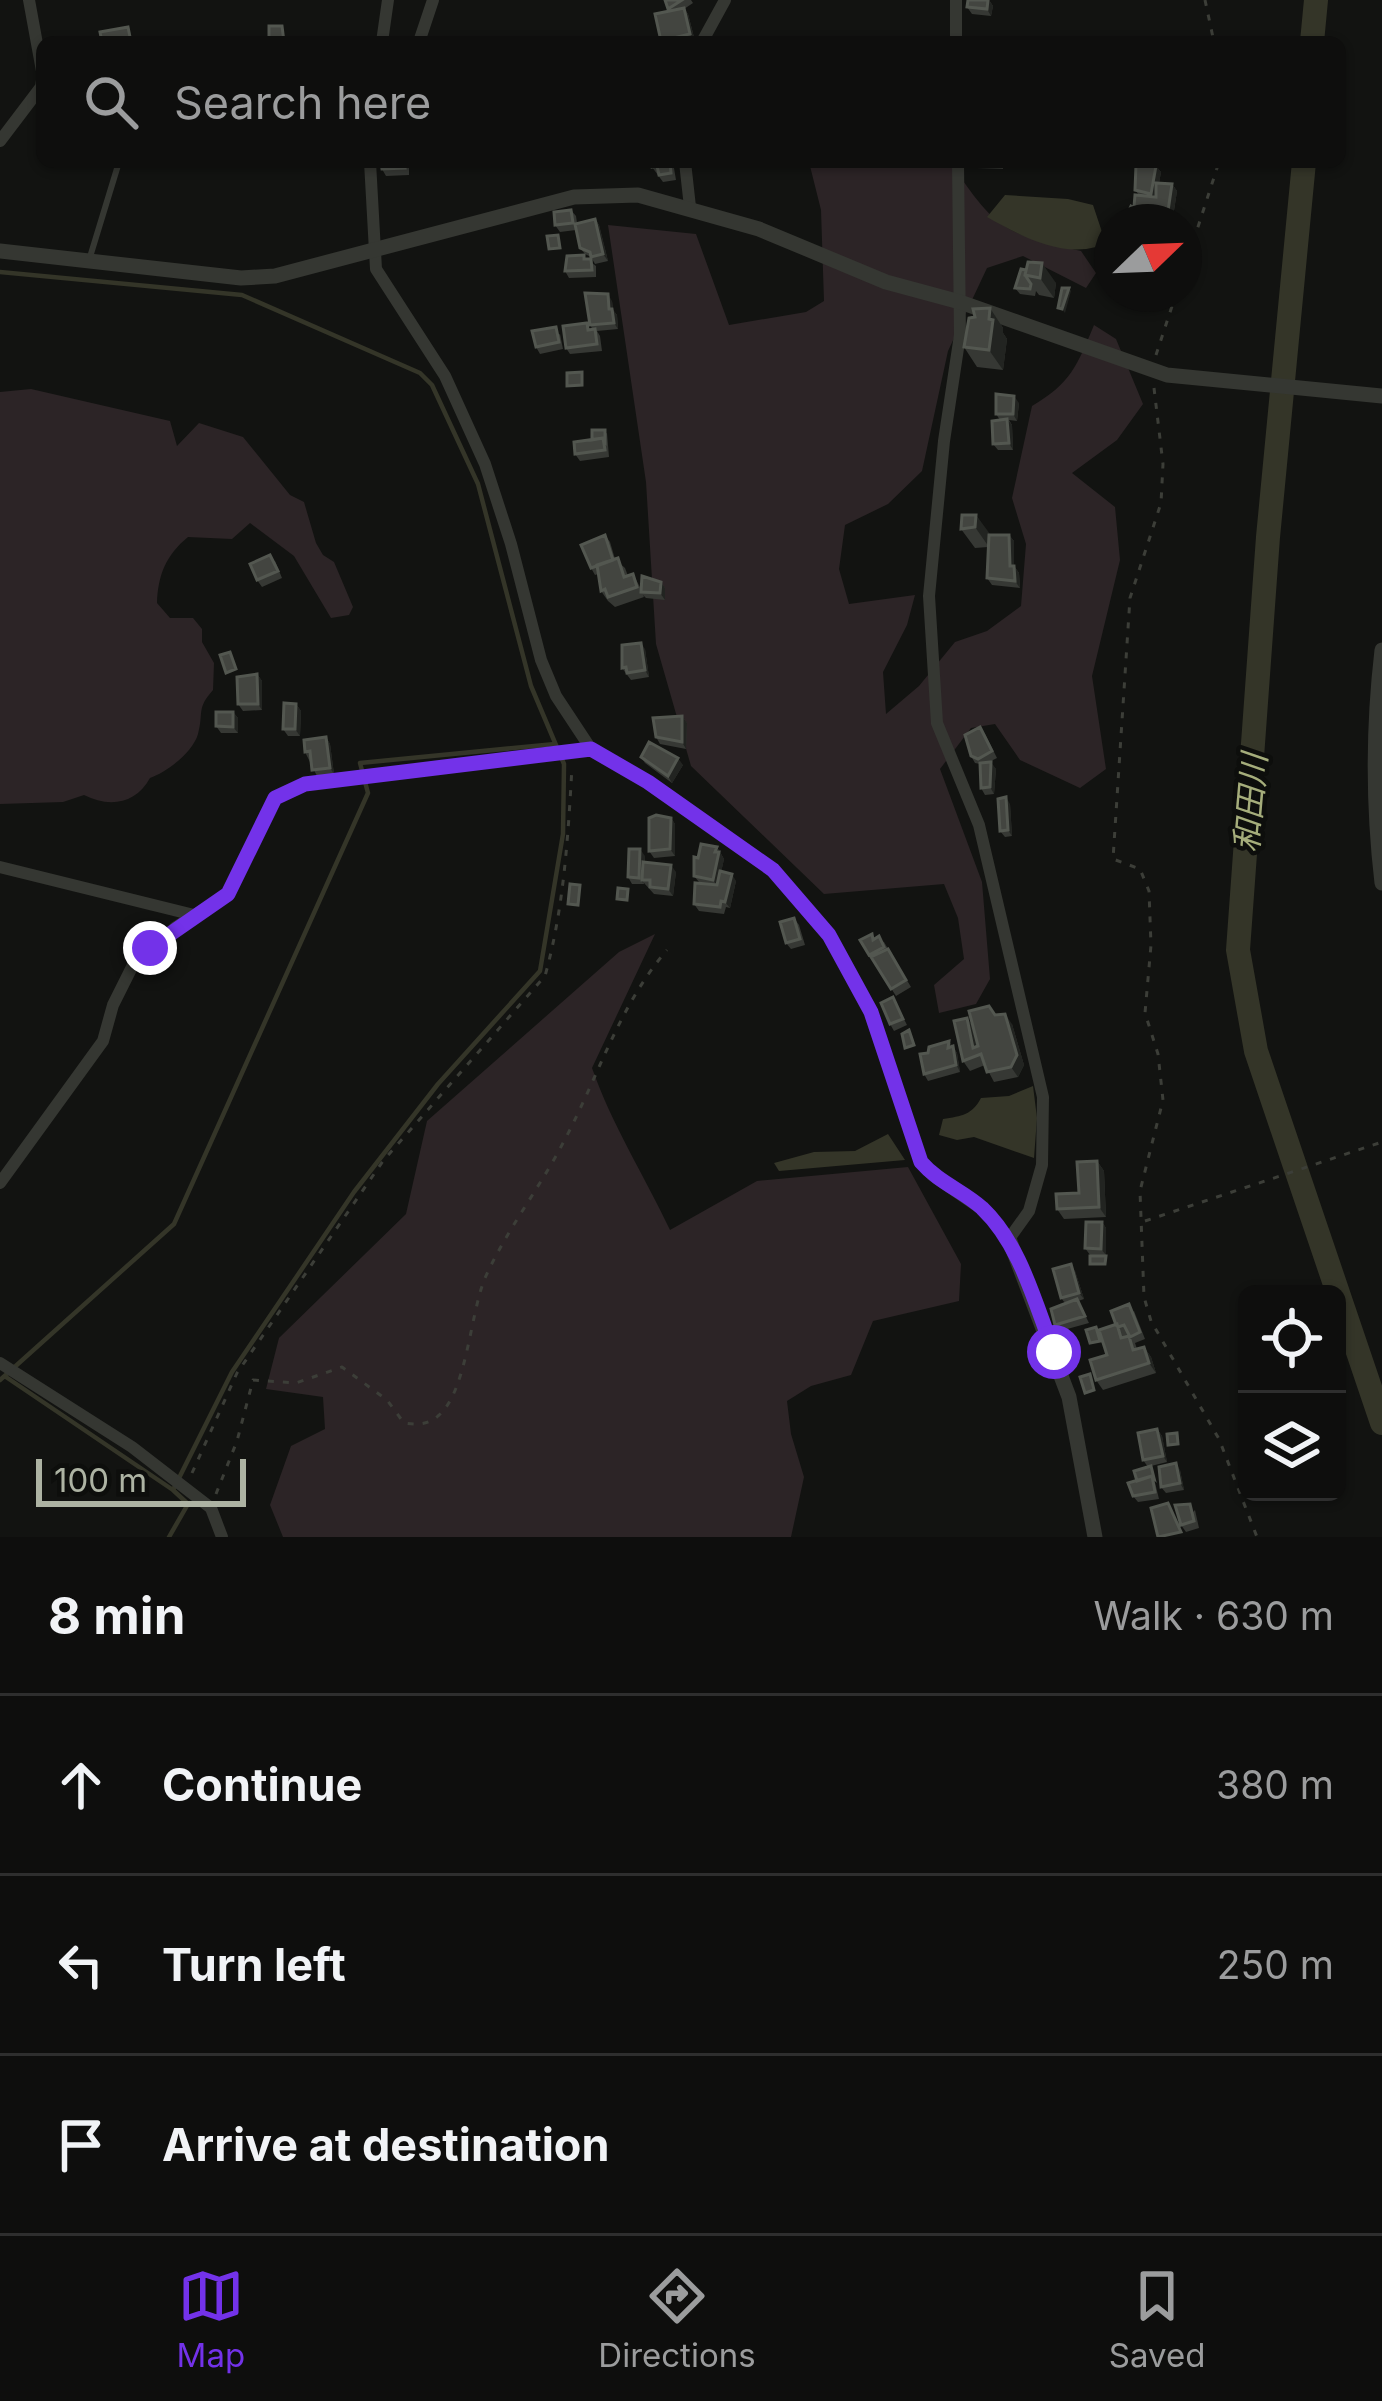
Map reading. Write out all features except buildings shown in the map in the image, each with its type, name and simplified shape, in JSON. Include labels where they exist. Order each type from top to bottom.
[{"type":"street","points":[[29,0],[36,41]]},
{"type":"street","points":[[383,36],[388,0]]},
{"type":"street","points":[[421,36],[433,0]]},
{"type":"street","points":[[705,36],[725,0]]},
{"type":"street","points":[[956,0],[956,36]]},
{"type":"street","points":[[0,141],[36,94]]},
{"type":"street","points":[[370,168],[376,269],[445,376],[485,464],[541,660],[556,696],[591,749],[648,782],[773,870],[829,935],[871,1012],[921,1162],[983,1210],[1009,1238],[1069,1397],[1095,1537]]},
{"type":"street","points":[[686,168],[690,207]]},
{"type":"street","points":[[958,168],[960,335],[944,440],[930,616],[937,723],[979,825],[1043,1097],[1042,1165],[1029,1211],[1009,1238]]},
{"type":"street","points":[[0,251],[241,278],[275,276],[574,196],[638,195],[759,229],[886,282],[960,302],[1151,370],[1193,380],[1382,396]]},
{"type":"street","points":[[1382,650],[1376,812],[1382,884]]},
{"type":"street","points":[[0,1183],[103,1041],[132,967],[150,948],[228,894],[275,798],[305,784],[591,749]]},
{"type":"street","points":[[0,867],[194,915]]},
{"type":"street","points":[[0,1363],[132,1447],[211,1508],[222,1537]]},
{"type":"lane","points":[[89,260],[117,168]]},
{"type":"path","points":[[1205,0],[1213,36]]},
{"type":"path","points":[[1202,214],[1217,168]]},
{"type":"path","points":[[1170,312],[1151,370],[1163,464],[1161,503],[1130,598],[1113,859],[1140,868],[1150,891],[1145,1012],[1158,1054],[1163,1100],[1140,1191],[1148,1312],[1219,1439],[1256,1537]]},
{"type":"path","points":[[187,1484],[237,1373],[383,1161],[545,976],[567,852],[573,753]]},
{"type":"path","points":[[211,1508],[237,1441],[253,1380],[296,1383],[342,1366],[387,1400],[404,1423],[420,1426],[439,1416],[452,1396],[476,1303],[496,1257],[564,1142],[641,980],[667,950]]},
{"type":"path","points":[[1143,1222],[1382,1142]]},
{"type":"shaded area","points":[[810,168],[954,168],[1003,225],[1033,239],[1081,251],[1094,270],[1086,288],[1023,256],[987,268],[948,351],[922,471],[888,504],[845,525],[839,569],[849,604],[915,595],[907,625],[883,672],[886,714],[919,686],[955,642],[987,631],[1021,606],[1026,544],[1012,498],[1032,406],[1071,372],[1094,325],[1116,339],[1143,404],[1117,440],[1072,473],[1115,507],[1120,560],[1092,676],[1106,769],[1080,788],[1020,760],[995,724],[971,728],[940,769],[982,882],[990,979],[976,1004],[939,1013],[934,985],[964,959],[958,918],[944,884],[824,894],[691,766],[656,644],[646,482],[608,225],[696,234],[729,325],[806,312],[824,301],[821,210]]},
{"type":"shaded area","points":[[1005,195],[1093,205],[1094,247],[1054,247],[987,217]]},
{"type":"shaded area","points":[[31,389],[170,421],[177,446],[199,423],[243,437],[290,495],[304,502],[316,543],[334,562],[353,607],[349,615],[331,618],[294,556],[250,523],[232,539],[188,537],[165,566],[157,603],[170,618],[193,618],[202,629],[202,642],[214,663],[213,690],[202,706],[191,748],[121,801],[84,795],[63,802],[0,804],[0,392]]},
{"type":"shaded area","points":[[655,934],[592,1068],[670,1230],[757,1181],[908,1167],[961,1264],[959,1301],[873,1321],[851,1375],[811,1386],[787,1401],[804,1477],[791,1537],[283,1537],[270,1505],[291,1446],[325,1429],[323,1397],[266,1389],[279,1338],[406,1214],[427,1121],[619,952]]},
{"type":"shaded area","points":[[1033,1086],[1034,1158],[974,1137],[957,1140],[939,1135],[943,1119],[966,1114],[981,1098],[1009,1096]]},
{"type":"shaded area","points":[[888,1134],[905,1160],[779,1171],[774,1163],[814,1152],[855,1151]]},
{"type":"waterway","name":"和田川","points":[[1313,36],[1316,0]]},
{"type":"waterway","name":"和田川","points":[[1303,168],[1268,537],[1238,950],[1256,1051],[1382,1423]]},
{"type":"waterway","points":[[0,272],[242,295],[420,373],[432,385],[478,484],[531,686],[564,764],[563,834],[540,971],[438,1084],[354,1192],[232,1372],[173,1490],[188,1504],[169,1537]]},
{"type":"waterway","points":[[0,1380],[174,1224],[368,793],[360,763],[555,744]]},
{"type":"waterway","points":[[6,1377],[173,1490]]},
{"type":"route","points":[[150,948],[228,894],[263,817],[275,798],[289,789],[591,749],[648,782],[773,870],[829,935],[871,1012],[921,1162],[983,1210],[1009,1238],[1054,1352]]}]
